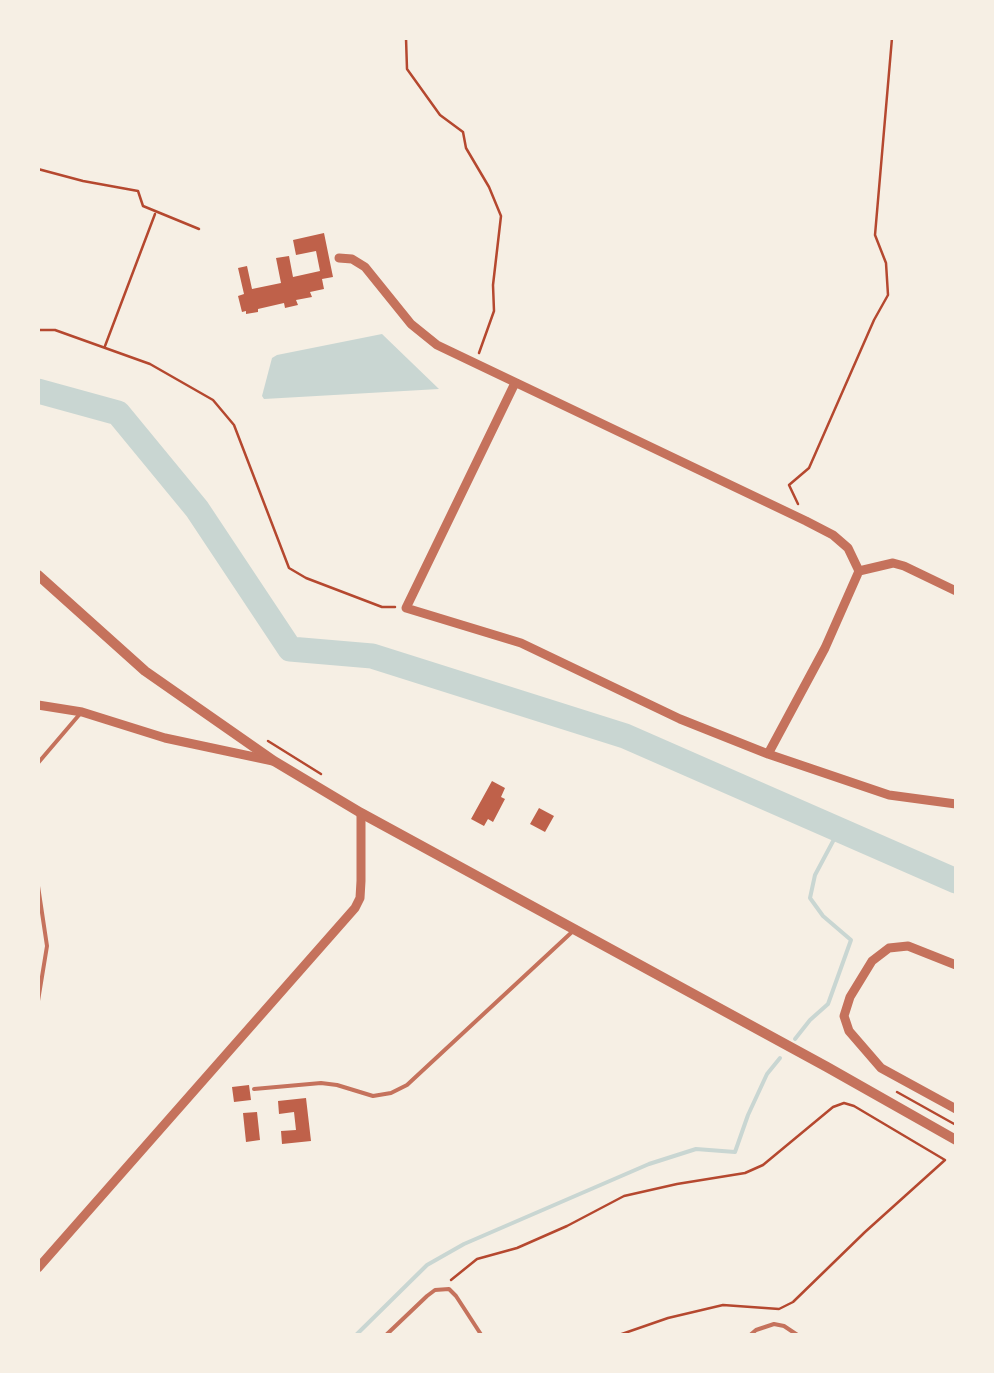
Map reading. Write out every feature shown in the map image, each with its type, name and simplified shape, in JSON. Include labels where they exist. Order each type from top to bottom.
[{"type":"street","points":[[339,258],[352,259],[365,267],[424,336],[842,541],[859,570],[824,648],[768,754]]},
{"type":"street","points":[[515,383],[406,608],[521,644],[698,727],[768,754],[889,794],[956,804]]},
{"type":"street","points":[[859,570],[904,566],[956,592]]},
{"type":"street","points":[[38,575],[145,672],[274,761],[361,814],[956,1140]]},
{"type":"street","points":[[38,705],[82,712],[165,738],[274,761]]},
{"type":"street","points":[[38,1268],[356,908],[361,881],[361,814]]},
{"type":"street","points":[[956,965],[908,946],[889,948],[872,961],[844,1016],[850,1031],[881,1068],[956,1109]]},
{"type":"lane","points":[[38,763],[82,712]]},
{"type":"lane","points":[[38,886],[46,946],[38,1001]]},
{"type":"lane","points":[[254,1089],[321,1083],[373,1096],[391,1093],[407,1085],[575,929]]},
{"type":"lane","points":[[385,1336],[426,1296],[435,1290],[449,1289],[482,1336]]},
{"type":"lane","points":[[749,1336],[774,1324],[799,1336]]},
{"type":"path","points":[[406,38],[406,69],[440,115],[463,132],[466,148],[500,216],[494,311],[475,364]]},
{"type":"path","points":[[806,521],[788,486],[808,468],[888,295],[886,262],[876,235],[892,38]]},
{"type":"path","points":[[38,170],[138,191],[143,206],[199,229]]},
{"type":"path","points":[[104,348],[156,211]]},
{"type":"path","points":[[38,330],[56,330],[150,364],[213,400],[234,426],[289,568],[382,607],[406,608]]},
{"type":"path","points":[[263,738],[329,779]]},
{"type":"path","points":[[449,1289],[452,1278],[477,1259],[517,1248],[624,1196],[745,1173],[763,1165],[833,1107],[844,1103],[945,1160],[793,1302],[779,1309],[723,1304],[616,1336]]},
{"type":"path","points":[[636,1328],[640,1336]]},
{"type":"shaded area","points":[[382,334],[439,389],[264,399],[262,396],[272,358],[277,355]]},
{"type":"building","points":[[324,233],[333,277],[322,279],[324,289],[310,292],[312,297],[296,300],[298,305],[285,308],[284,303],[258,312],[242,312],[238,296],[244,294],[238,268],[247,266],[252,289],[281,283],[276,258],[289,256],[293,277],[320,271],[316,251],[296,255],[293,240]]},
{"type":"building","points":[[492,781],[505,788],[501,797],[505,799],[493,822],[488,819],[484,826],[471,819]]},
{"type":"building","points":[[539,808],[554,816],[545,832],[530,824]]},
{"type":"building","points":[[249,1085],[251,1100],[234,1102],[232,1087]]},
{"type":"building","points":[[306,1098],[311,1141],[282,1144],[281,1131],[296,1130],[294,1112],[279,1114],[278,1101]]},
{"type":"building","points":[[257,1112],[260,1140],[246,1142],[243,1113]]},
{"type":"waterway","points":[[38,391],[118,413],[197,509],[290,649],[372,656],[625,736],[956,881]]},
{"type":"waterway","points":[[795,1039],[828,1004],[851,940],[823,916],[810,898],[815,875],[839,830]]},
{"type":"waterway","points":[[355,1336],[427,1265],[464,1244],[649,1164],[696,1149],[735,1152],[767,1074],[780,1058]]}]
